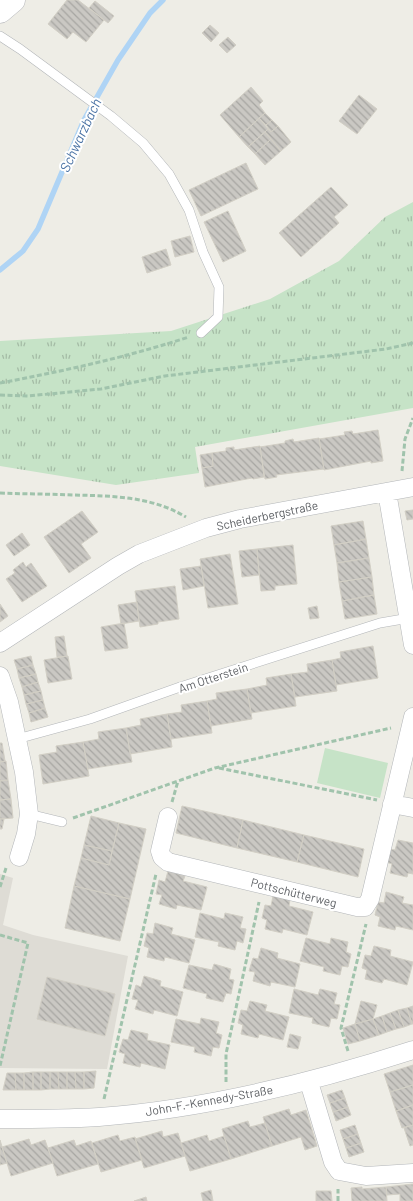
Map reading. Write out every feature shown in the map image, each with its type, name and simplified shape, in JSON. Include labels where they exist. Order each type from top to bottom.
[{"type":"main road","points":[[0,11],[13,0]]},
{"type":"street","name":"Scheiderbergstraße","points":[[0,643],[139,554],[206,528],[240,519],[400,490]]},
{"type":"street","points":[[400,490],[409,618],[413,645]]},
{"type":"street","points":[[0,676],[9,702],[24,772],[29,814],[26,834],[19,857]]},
{"type":"street","points":[[365,907],[370,900],[412,720]]},
{"type":"street","points":[[392,804],[413,808]]},
{"type":"street","points":[[162,857],[160,851],[168,817]]},
{"type":"street","name":"Pottschütterweg","points":[[162,857],[168,862],[357,907],[365,907]]},
{"type":"street","name":"John-F.-Kennedy-Straße","points":[[0,1119],[100,1117],[226,1099],[309,1082],[413,1050]]},
{"type":"street","points":[[309,1082],[333,1162],[338,1171],[366,1176],[413,1173]]},
{"type":"lane","points":[[0,36],[111,116],[143,143],[169,174],[189,210],[203,252],[220,287],[218,317],[201,334]]},
{"type":"lane","name":"Am Otterstein","points":[[17,739],[90,719],[180,687],[380,624],[409,618]]},
{"type":"lane","points":[[29,814],[62,822]]},
{"type":"path","points":[[0,383],[81,367],[156,348],[201,334]]},
{"type":"path","points":[[0,395],[28,396],[101,389],[164,376],[386,348],[413,342]]},
{"type":"path","points":[[400,490],[405,439],[413,418]]},
{"type":"path","points":[[0,493],[110,496],[145,500],[176,511],[206,528]]},
{"type":"path","points":[[62,822],[215,768],[334,742],[412,720]]},
{"type":"path","points":[[215,768],[392,804]]},
{"type":"path","points":[[100,1117],[157,868],[162,857]]},
{"type":"path","points":[[226,1099],[226,1054],[263,885]]},
{"type":"path","points":[[345,1040],[341,1028],[368,915],[365,907]]},
{"type":"path","points":[[0,935],[28,943],[0,1066]]},
{"type":"shaded area","points":[[0,874],[13,878],[3,925],[33,935],[128,956],[107,1069],[0,1068]]},
{"type":"green space","points":[[413,202],[413,408],[195,447],[199,473],[116,485],[0,466],[0,341],[171,331],[270,299],[339,261],[385,217]]},
{"type":"green space","points":[[325,748],[388,763],[380,798],[317,783]]},
{"type":"building","points":[[67,0],[78,0],[104,20],[86,42],[73,32],[67,39],[48,24]]},
{"type":"building","points":[[95,1],[114,16],[108,23],[89,8]]},
{"type":"building","points":[[210,25],[219,33],[211,42],[202,33]]},
{"type":"building","points":[[228,37],[236,45],[227,53],[219,45]]},
{"type":"building","points":[[251,87],[263,101],[259,105],[265,113],[239,137],[220,115]]},
{"type":"building","points":[[359,95],[377,109],[357,134],[339,121]]},
{"type":"building","points":[[265,113],[272,120],[266,125],[259,118]]},
{"type":"building","points":[[259,118],[268,129],[248,147],[239,137]]},
{"type":"building","points":[[272,120],[278,126],[271,132],[266,125]]},
{"type":"building","points":[[278,126],[291,142],[281,151],[265,132],[268,129],[271,132]]},
{"type":"building","points":[[265,132],[271,139],[255,154],[248,147]]},
{"type":"building","points":[[271,139],[281,151],[265,165],[255,154]]},
{"type":"building","points":[[246,163],[258,189],[201,216],[189,190]]},
{"type":"building","points":[[331,187],[348,205],[334,217],[339,223],[301,257],[279,233]]},
{"type":"building","points":[[228,211],[246,251],[223,262],[204,222]]},
{"type":"building","points":[[190,236],[194,252],[175,257],[171,241]]},
{"type":"building","points":[[166,249],[171,265],[147,273],[142,257]]},
{"type":"building","points":[[378,430],[383,461],[371,463],[371,461],[324,470],[319,439],[345,435],[344,432],[352,431],[353,434]]},
{"type":"building","points":[[319,438],[324,469],[276,475],[277,477],[265,479],[260,447],[285,443],[285,441],[293,439],[294,442]]},
{"type":"building","points":[[260,446],[264,477],[205,487],[202,468],[213,466],[212,453],[226,451],[226,448],[234,447],[234,450]]},
{"type":"building","points":[[212,453],[213,466],[202,468],[200,455]]},
{"type":"building","points":[[413,510],[413,519],[407,520],[405,511]]},
{"type":"building","points":[[82,511],[98,532],[81,544],[91,558],[69,573],[44,537]]},
{"type":"building","points":[[363,521],[366,539],[334,545],[331,526]]},
{"type":"building","points":[[22,533],[30,545],[14,556],[6,545]]},
{"type":"building","points":[[366,539],[369,558],[337,563],[334,545]]},
{"type":"building","points":[[293,545],[297,584],[275,586],[275,590],[261,591],[257,549]]},
{"type":"building","points":[[257,549],[259,575],[242,577],[239,551]]},
{"type":"building","points":[[230,554],[238,604],[208,608],[200,559]]},
{"type":"building","points":[[369,558],[372,577],[339,582],[337,563]]},
{"type":"building","points":[[23,562],[26,567],[31,563],[47,586],[22,602],[6,579],[15,573],[13,570]]},
{"type":"building","points":[[201,566],[204,586],[183,590],[180,569]]},
{"type":"building","points":[[372,577],[374,595],[342,601],[339,582]]},
{"type":"building","points":[[175,586],[179,619],[140,627],[135,591]]},
{"type":"building","points":[[374,595],[377,614],[345,619],[342,601]]},
{"type":"building","points":[[137,602],[139,621],[121,624],[118,605]]},
{"type":"building","points":[[0,604],[8,616],[0,622]]},
{"type":"building","points":[[317,606],[319,618],[310,619],[308,608]]},
{"type":"building","points":[[124,623],[128,648],[105,651],[101,627]]},
{"type":"building","points":[[64,636],[67,656],[57,657],[55,637]]},
{"type":"building","points":[[373,646],[378,678],[336,685],[332,660],[341,658],[340,652]]},
{"type":"building","points":[[31,656],[33,665],[17,669],[14,660]]},
{"type":"building","points":[[68,656],[72,679],[48,683],[44,660]]},
{"type":"building","points":[[332,660],[337,691],[295,697],[291,674],[308,672],[307,664]]},
{"type":"building","points":[[33,665],[36,674],[19,678],[17,669]]},
{"type":"building","points":[[36,674],[38,682],[22,687],[19,678]]},
{"type":"building","points":[[291,674],[296,706],[251,713],[247,689],[267,685],[266,678]]},
{"type":"building","points":[[38,682],[41,691],[24,695],[22,687]]},
{"type":"building","points":[[247,689],[252,719],[211,726],[207,701],[217,699],[216,693]]},
{"type":"building","points":[[41,691],[43,700],[26,704],[24,695]]},
{"type":"building","points":[[43,700],[45,708],[29,713],[26,704]]},
{"type":"building","points":[[207,701],[212,733],[171,739],[167,714],[182,712],[181,705]]},
{"type":"building","points":[[45,708],[48,717],[31,722],[29,713]]},
{"type":"building","points":[[167,714],[172,747],[130,754],[126,728],[141,725],[140,719]]},
{"type":"building","points":[[126,728],[132,762],[88,769],[83,742],[99,739],[98,732]]},
{"type":"building","points":[[83,742],[89,776],[43,784],[39,755],[57,752],[56,746]]},
{"type":"building","points":[[0,743],[2,743],[5,761],[0,762]]},
{"type":"building","points":[[6,761],[8,780],[0,781],[0,762]]},
{"type":"building","points":[[8,780],[11,799],[0,800],[0,781]]},
{"type":"building","points":[[11,799],[13,818],[0,819],[0,800]]},
{"type":"building","points":[[182,806],[243,820],[237,848],[176,833]]},
{"type":"building","points":[[91,816],[119,823],[112,851],[84,845]]},
{"type":"building","points":[[0,819],[4,819],[2,829],[0,829]]},
{"type":"building","points":[[243,820],[304,835],[297,862],[237,848]]},
{"type":"building","points":[[119,823],[146,829],[130,899],[74,886],[81,858],[109,865]]},
{"type":"building","points":[[304,835],[364,849],[358,877],[297,862]]},
{"type":"building","points":[[398,840],[413,843],[413,874],[408,873],[407,877],[390,873],[392,864],[386,862],[390,849],[395,850]]},
{"type":"building","points":[[84,845],[112,851],[109,865],[81,858]]},
{"type":"building","points":[[168,871],[185,876],[183,881],[207,887],[201,910],[177,905],[176,909],[159,904],[162,895],[156,894],[159,880],[165,882]]},
{"type":"building","points":[[74,886],[130,899],[120,941],[65,928]]},
{"type":"building","points":[[386,892],[404,897],[402,903],[413,905],[413,930],[396,926],[395,930],[378,926],[380,917],[375,915],[378,902],[384,903]]},
{"type":"building","points":[[273,896],[290,900],[289,906],[313,912],[307,935],[283,929],[282,933],[265,929],[267,920],[262,918],[265,905],[271,906]]},
{"type":"building","points":[[200,913],[224,919],[225,913],[243,917],[240,928],[246,929],[243,943],[237,941],[235,950],[218,946],[219,942],[195,937]]},
{"type":"building","points":[[155,923],[173,928],[171,934],[195,940],[189,963],[165,957],[164,961],[147,957],[149,948],[144,946],[147,933],[153,934]]},
{"type":"building","points":[[306,938],[330,944],[331,938],[348,942],[346,952],[351,954],[348,967],[342,966],[340,975],[323,971],[324,967],[300,961]]},
{"type":"building","points":[[374,946],[391,950],[390,956],[413,962],[407,985],[384,979],[382,983],[365,979],[367,970],[362,968],[365,955],[371,956]]},
{"type":"building","points":[[261,948],[278,953],[277,958],[300,964],[295,987],[271,982],[270,986],[253,981],[255,972],[249,971],[253,958],[258,959]]},
{"type":"building","points":[[214,964],[231,969],[229,979],[234,980],[231,994],[226,993],[223,1002],[206,998],[207,994],[183,988],[189,965],[212,970]]},
{"type":"building","points":[[144,976],[161,981],[160,986],[183,992],[177,1016],[154,1010],[153,1014],[135,1009],[138,1000],[132,999],[136,985],[141,987]]},
{"type":"building","points":[[47,977],[115,994],[105,1036],[37,1019]]},
{"type":"building","points":[[294,989],[318,995],[320,989],[337,993],[334,1004],[340,1005],[337,1019],[331,1018],[329,1027],[312,1023],[313,1018],[289,1013]]},
{"type":"building","points":[[250,1001],[267,1005],[265,1011],[289,1017],[283,1040],[259,1034],[258,1038],[241,1034],[243,1025],[238,1023],[241,1010],[247,1011]]},
{"type":"building","points":[[361,1001],[377,1005],[373,1019],[355,1024]]},
{"type":"building","points":[[413,1006],[413,1024],[412,1024],[407,1008]]},
{"type":"building","points":[[407,1008],[412,1024],[404,1027],[398,1010]]},
{"type":"building","points":[[398,1010],[404,1027],[396,1029],[390,1013]]},
{"type":"building","points":[[390,1013],[396,1029],[387,1032],[382,1016]]},
{"type":"building","points":[[382,1016],[387,1032],[379,1035],[373,1019]]},
{"type":"building","points":[[201,1018],[219,1022],[216,1033],[222,1035],[219,1048],[213,1047],[211,1056],[194,1052],[195,1047],[171,1042],[176,1019],[200,1024]]},
{"type":"building","points":[[373,1019],[379,1035],[360,1041],[355,1024]]},
{"type":"building","points":[[355,1024],[360,1041],[348,1044],[343,1028]]},
{"type":"building","points":[[131,1030],[148,1034],[147,1040],[170,1045],[165,1069],[141,1063],[140,1067],[123,1063],[125,1054],[119,1052],[123,1039],[128,1040]]},
{"type":"building","points":[[290,1034],[301,1037],[298,1049],[287,1047]]},
{"type":"building","points":[[413,1065],[413,1085],[390,1092],[384,1074]]},
{"type":"building","points":[[96,1071],[94,1088],[84,1089],[84,1072]]},
{"type":"building","points":[[33,1072],[41,1072],[41,1090],[33,1090]]},
{"type":"building","points":[[33,1072],[33,1090],[24,1090],[24,1073]]},
{"type":"building","points":[[41,1072],[50,1072],[50,1089],[41,1090]]},
{"type":"building","points":[[50,1072],[58,1072],[59,1089],[50,1089]]},
{"type":"building","points":[[58,1072],[67,1072],[67,1089],[59,1089]]},
{"type":"building","points":[[67,1072],[75,1072],[76,1089],[67,1089]]},
{"type":"building","points":[[75,1072],[84,1072],[84,1089],[76,1089]]},
{"type":"building","points":[[7,1073],[15,1073],[16,1090],[3,1090]]},
{"type":"building","points":[[15,1073],[24,1073],[24,1090],[16,1090]]},
{"type":"building","points":[[413,1085],[413,1105],[396,1111],[390,1092]]},
{"type":"building","points":[[342,1090],[345,1098],[330,1103],[327,1095]]},
{"type":"building","points":[[345,1098],[348,1107],[333,1112],[330,1103]]},
{"type":"building","points":[[413,1105],[413,1125],[402,1128],[396,1111]]},
{"type":"building","points":[[348,1107],[351,1115],[336,1121],[333,1112]]},
{"type":"building","points":[[289,1109],[291,1115],[306,1110],[317,1146],[305,1150],[301,1137],[272,1146],[263,1117]]},
{"type":"building","points":[[248,1121],[250,1127],[265,1123],[272,1146],[231,1159],[222,1129]]},
{"type":"building","points":[[355,1125],[358,1134],[343,1139],[340,1130]]},
{"type":"building","points":[[413,1125],[413,1145],[410,1146],[404,1128]]},
{"type":"building","points":[[162,1131],[163,1137],[178,1133],[185,1156],[144,1168],[135,1139]]},
{"type":"building","points":[[358,1134],[361,1143],[346,1148],[343,1139]]},
{"type":"building","points":[[118,1135],[120,1141],[135,1137],[142,1160],[101,1172],[92,1143]]},
{"type":"building","points":[[207,1135],[209,1141],[224,1136],[231,1159],[190,1171],[181,1143]]},
{"type":"building","points":[[29,1139],[31,1145],[45,1140],[53,1163],[11,1176],[2,1147]]},
{"type":"building","points":[[0,1140],[7,1163],[0,1165]]},
{"type":"building","points":[[74,1140],[76,1146],[91,1141],[98,1164],[57,1176],[48,1148]]},
{"type":"building","points":[[361,1143],[364,1152],[349,1157],[346,1148]]},
{"type":"building","points":[[413,1184],[413,1201],[400,1201],[400,1194],[387,1195],[386,1187]]},
{"type":"building","points":[[362,1187],[362,1189],[386,1187],[387,1201],[352,1201],[351,1188]]},
{"type":"building","points":[[211,1190],[213,1201],[203,1201],[201,1193]]},
{"type":"building","points":[[316,1191],[331,1191],[332,1201],[316,1201]]},
{"type":"building","points":[[146,1197],[147,1201],[134,1201]]},
{"type":"waterway","name":"Schwarzbach","points":[[0,270],[23,251],[38,229],[84,120],[118,60],[150,13],[163,0]]}]
